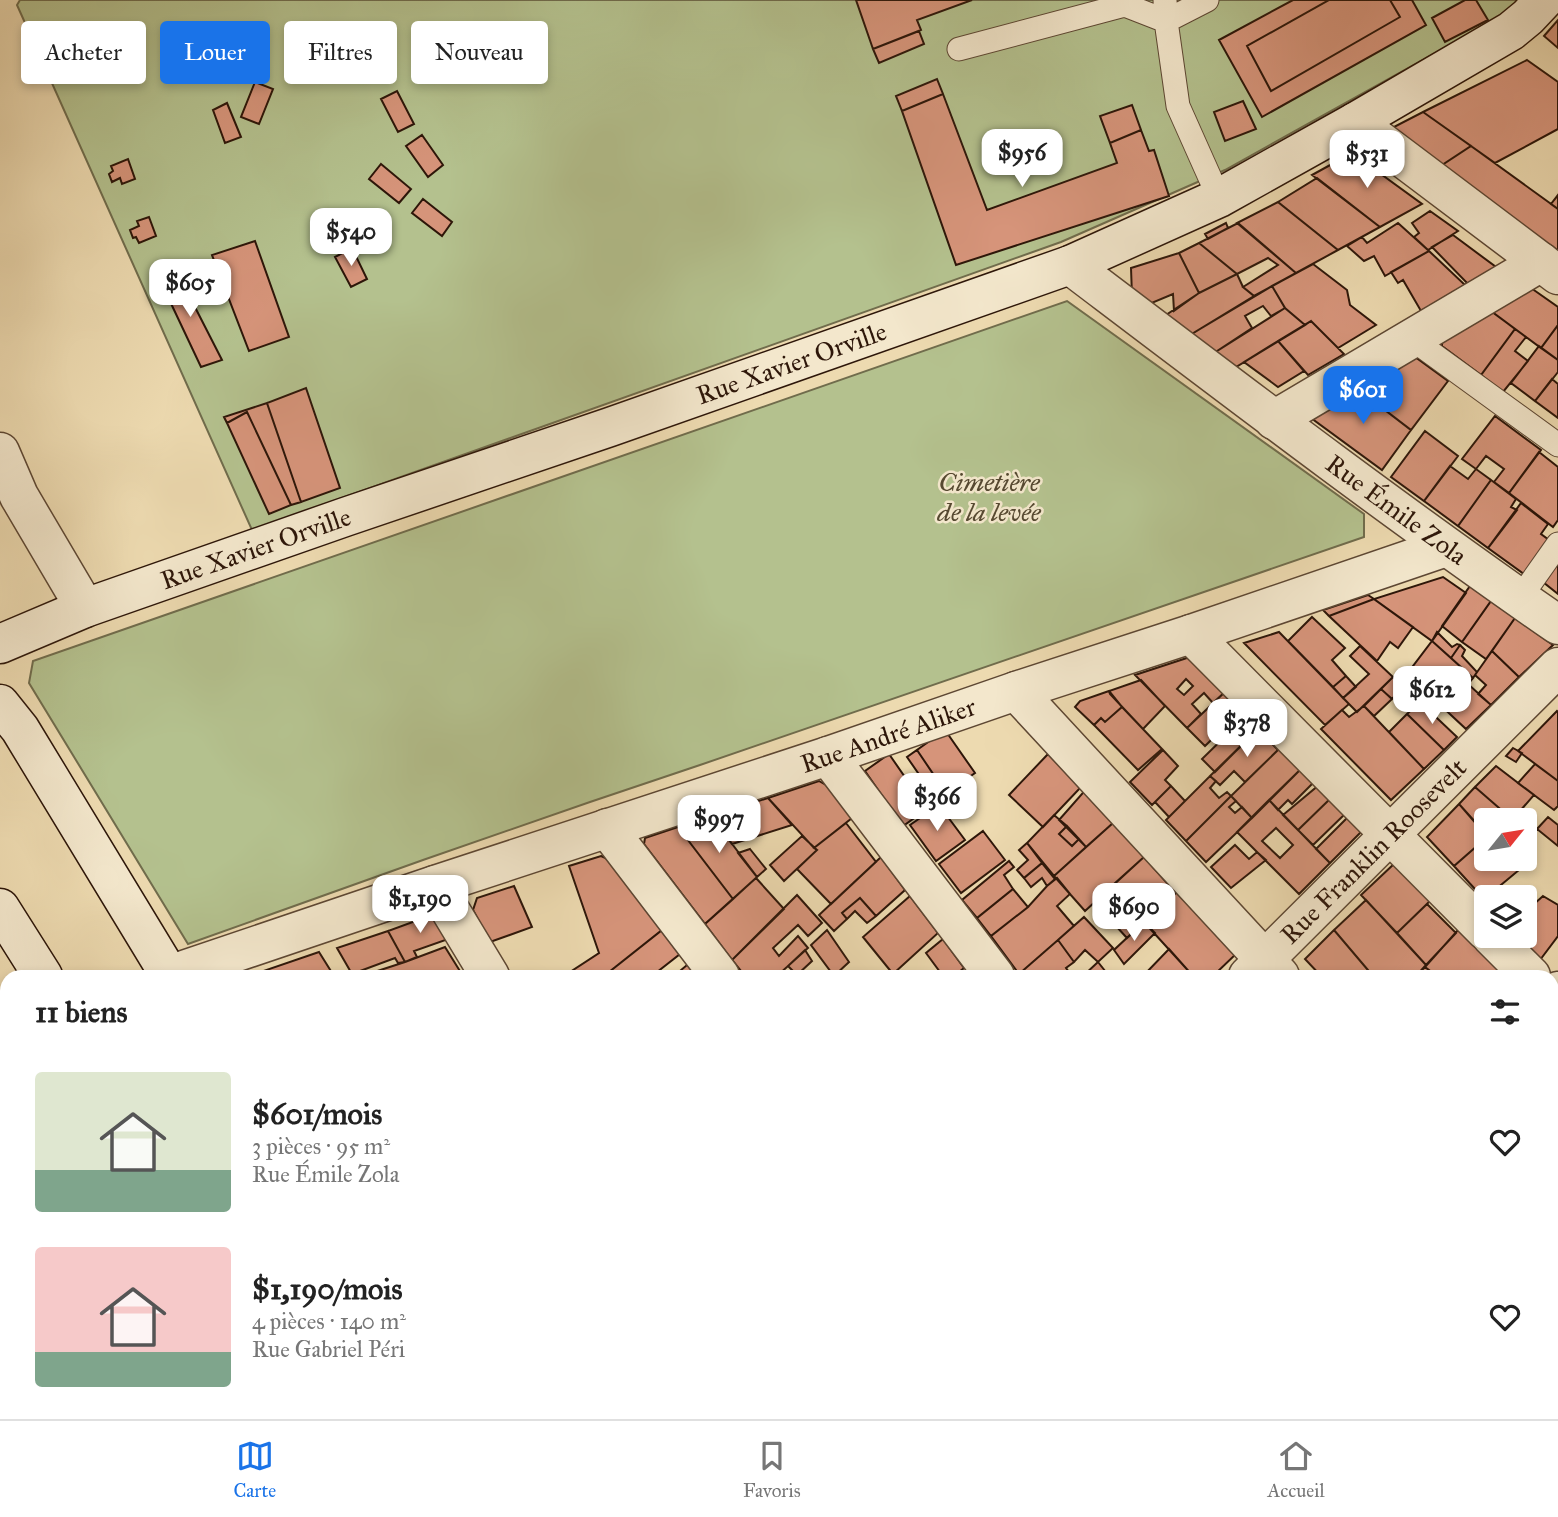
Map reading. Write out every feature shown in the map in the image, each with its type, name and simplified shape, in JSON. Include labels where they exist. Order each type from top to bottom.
[{"type":"street","name":"Rue Xavier Orville","points":[[0,644],[85,608],[1070,265],[1219,198],[1355,122],[1511,31],[1544,0]]},
{"type":"street","points":[[1274,420],[1412,339],[1549,268],[1355,122]]},
{"type":"street","name":"Rue Émile Zola","points":[[1070,265],[1446,547],[1558,625]]},
{"type":"street","points":[[0,452],[10,501],[85,608]]},
{"type":"street","name":"Rue André Aliker","points":[[187,970],[1446,547]]},
{"type":"street","points":[[1191,634],[1474,919]]},
{"type":"street","name":"Rue Franklin Roosevelt","points":[[1265,970],[1389,835],[1558,667]]},
{"type":"street","points":[[1016,691],[1263,970]]},
{"type":"street","points":[[0,704],[20,729],[166,970]]},
{"type":"street","points":[[828,756],[990,970]]},
{"type":"street","points":[[607,828],[715,970]]},
{"type":"street","points":[[435,885],[486,970]]},
{"type":"street","points":[[0,908],[39,970]]},
{"type":"street","points":[[1503,948],[1525,970]]},
{"type":"lane","points":[[960,49],[1125,5],[1166,10],[1207,0]]},
{"type":"lane","points":[[1166,10],[1178,106],[1219,198]]},
{"type":"lane","points":[[1412,339],[1558,445]]},
{"type":"lane","points":[[1520,598],[1558,544]]},
{"type":"green space","points":[[20,0],[1520,0],[1507,13],[1225,170],[1061,242],[252,530],[52,84],[146,84],[146,21],[24,21],[17,5]]},
{"type":"green space","name":"Cimetière de la levée","points":[[1067,301],[1364,514],[1364,537],[590,802],[188,944],[29,683],[33,661]]},
{"type":"building","points":[[856,0],[972,0],[917,20],[921,30],[873,49]]},
{"type":"building","points":[[1293,0],[1329,0],[1247,46],[1271,91],[1400,17],[1390,0],[1412,0],[1426,25],[1262,117],[1219,40]]},
{"type":"building","points":[[1329,0],[1390,0],[1400,17],[1271,91],[1247,46]]},
{"type":"building","points":[[1465,0],[1476,0],[1488,20],[1445,42],[1432,18]]},
{"type":"building","points":[[1558,20],[1558,48],[1544,36]]},
{"type":"building","points":[[919,31],[924,44],[879,63],[873,49]]},
{"type":"building","points":[[1527,60],[1558,82],[1558,129],[1495,163],[1423,112]]},
{"type":"building","points":[[937,79],[943,94],[902,111],[896,96]]},
{"type":"building","points":[[254,84],[273,89],[259,124],[241,117]]},
{"type":"building","points":[[397,91],[414,124],[398,132],[381,99]]},
{"type":"building","points":[[943,94],[987,210],[1117,163],[1110,143],[1141,130],[1149,151],[1154,150],[1169,196],[956,265],[902,111]]},
{"type":"building","points":[[1243,101],[1256,129],[1225,141],[1214,112]]},
{"type":"building","points":[[227,103],[241,137],[225,143],[213,110]]},
{"type":"building","points":[[1132,105],[1141,130],[1110,143],[1100,116]]},
{"type":"building","points":[[1423,112],[1471,146],[1433,171],[1390,129]]},
{"type":"building","points":[[422,135],[443,165],[428,177],[406,146]]},
{"type":"building","points":[[1471,146],[1558,209],[1558,264],[1433,171]]},
{"type":"building","points":[[1352,153],[1422,204],[1380,227],[1312,175]]},
{"type":"building","points":[[128,159],[135,179],[122,184],[120,178],[112,182],[109,174],[113,171],[111,166]]},
{"type":"building","points":[[381,164],[411,189],[399,203],[369,179]]},
{"type":"building","points":[[1317,178],[1380,227],[1338,250],[1278,202]]},
{"type":"building","points":[[1558,195],[1558,209],[1551,204]]},
{"type":"building","points":[[423,199],[452,222],[442,236],[412,213]]},
{"type":"building","points":[[1278,202],[1338,250],[1296,273],[1237,223]]},
{"type":"building","points":[[1430,211],[1458,231],[1428,250],[1414,237],[1419,233],[1412,223]]},
{"type":"building","points":[[149,217],[156,236],[139,243],[130,230],[139,226],[137,221]]},
{"type":"building","points":[[1226,223],[1228,228],[1208,239],[1205,234]]},
{"type":"building","points":[[1238,223],[1296,273],[1254,296],[1243,287],[1278,265],[1268,258],[1237,274],[1199,243]]},
{"type":"building","points":[[1398,223],[1429,251],[1385,276],[1374,256],[1364,261],[1347,246],[1362,237],[1367,243]]},
{"type":"building","points":[[1453,235],[1496,267],[1468,284],[1432,247]]},
{"type":"building","points":[[255,241],[289,337],[249,351],[212,255]]},
{"type":"building","points":[[1199,243],[1237,274],[1199,293],[1179,253]]},
{"type":"building","points":[[352,248],[367,279],[351,287],[335,257]]},
{"type":"building","points":[[1429,251],[1465,285],[1421,311],[1403,280],[1398,283],[1391,272]]},
{"type":"building","points":[[1179,253],[1199,293],[1174,311],[1173,294],[1147,305],[1132,296],[1131,268]]},
{"type":"building","points":[[1313,264],[1347,290],[1350,305],[1376,325],[1338,348],[1311,321],[1305,325],[1285,308],[1272,286]]},
{"type":"building","points":[[175,268],[222,360],[201,367],[159,275]]},
{"type":"building","points":[[1237,274],[1243,287],[1254,296],[1190,335],[1163,317],[1199,293]]},
{"type":"building","points":[[1272,286],[1285,308],[1271,316],[1263,306],[1245,316],[1252,328],[1214,353],[1190,335]]},
{"type":"building","points":[[1531,288],[1558,307],[1558,325],[1541,348],[1491,311]]},
{"type":"building","points":[[1285,308],[1305,325],[1236,367],[1214,353]]},
{"type":"building","points":[[1491,311],[1515,329],[1481,375],[1442,346],[1442,342]]},
{"type":"building","points":[[1311,321],[1344,354],[1308,375],[1278,341]]},
{"type":"building","points":[[1558,325],[1558,360],[1541,348]]},
{"type":"building","points":[[1515,329],[1526,337],[1515,351],[1528,361],[1503,392],[1481,375]]},
{"type":"building","points":[[1278,341],[1304,371],[1278,387],[1244,362]]},
{"type":"building","points":[[1539,346],[1558,360],[1558,372],[1535,401],[1511,383]]},
{"type":"building","points":[[1411,354],[1448,381],[1411,430],[1355,387]]},
{"type":"building","points":[[1552,379],[1558,384],[1558,418],[1535,401]]},
{"type":"building","points":[[1355,387],[1411,430],[1382,470],[1307,415]]},
{"type":"building","points":[[306,388],[340,488],[301,502],[267,403]]},
{"type":"building","points":[[267,403],[301,502],[291,505],[247,412],[227,423],[224,417]]},
{"type":"building","points":[[247,412],[291,505],[269,514],[227,423]]},
{"type":"building","points":[[1495,416],[1541,450],[1509,493],[1494,482],[1504,469],[1486,456],[1476,469],[1462,459]]},
{"type":"building","points":[[1425,431],[1458,456],[1424,501],[1391,477]]},
{"type":"building","points":[[1539,452],[1558,467],[1558,520],[1553,527],[1509,493]]},
{"type":"building","points":[[1450,466],[1468,479],[1476,469],[1491,480],[1458,526],[1424,501]]},
{"type":"building","points":[[1491,480],[1516,499],[1511,507],[1517,510],[1488,548],[1458,526]]},
{"type":"building","points":[[1521,503],[1548,524],[1541,534],[1549,540],[1524,574],[1488,548]]},
{"type":"building","points":[[1558,562],[1558,594],[1543,582]]},
{"type":"building","points":[[1443,577],[1466,593],[1432,641],[1374,599]]},
{"type":"building","points":[[1470,586],[1491,601],[1462,642],[1442,626]]},
{"type":"building","points":[[1368,595],[1374,599],[1329,616],[1323,610]]},
{"type":"building","points":[[1374,599],[1413,627],[1398,648],[1390,642],[1377,661],[1329,616]]},
{"type":"building","points":[[1491,601],[1515,618],[1486,659],[1462,642]]},
{"type":"building","points":[[1312,617],[1345,648],[1332,660],[1346,676],[1333,687],[1288,641]]},
{"type":"building","points":[[1515,618],[1553,645],[1519,677],[1492,651]]},
{"type":"building","points":[[1279,632],[1349,704],[1325,725],[1244,643]]},
{"type":"building","points":[[1437,632],[1452,647],[1460,645],[1451,658],[1432,641]]},
{"type":"building","points":[[1432,641],[1473,678],[1468,684],[1491,705],[1466,729],[1407,674]]},
{"type":"building","points":[[1460,645],[1465,650],[1462,656],[1477,672],[1473,678],[1451,658]]},
{"type":"building","points":[[1360,646],[1393,677],[1357,712],[1343,698],[1369,674],[1350,656]]},
{"type":"building","points":[[1492,651],[1519,677],[1491,705],[1478,694],[1486,685],[1475,675]]},
{"type":"building","points":[[1193,656],[1227,690],[1213,703],[1204,693],[1192,704],[1201,714],[1187,728],[1135,675]],"holes":[[[1186,679],[1193,686],[1184,695],[1177,689]]]},
{"type":"building","points":[[1346,676],[1356,687],[1343,698],[1333,687]]},
{"type":"building","points":[[1393,677],[1403,687],[1392,699],[1381,689]]},
{"type":"building","points":[[1141,680],[1165,706],[1143,729],[1109,691]]},
{"type":"building","points":[[1381,689],[1392,699],[1374,716],[1364,706]]},
{"type":"building","points":[[1227,690],[1244,708],[1205,746],[1187,728]]},
{"type":"building","points":[[1109,691],[1122,707],[1105,722],[1101,718],[1094,725],[1075,707],[1080,701]]},
{"type":"building","points":[[1420,702],[1457,737],[1444,750],[1407,714]]},
{"type":"building","points":[[1364,706],[1424,769],[1391,800],[1321,729],[1342,710],[1349,717]]},
{"type":"building","points":[[1122,707],[1162,749],[1138,770],[1094,725],[1101,718],[1105,722]]},
{"type":"building","points":[[1558,712],[1558,781],[1518,751]]},
{"type":"building","points":[[1407,714],[1444,750],[1424,769],[1389,732]]},
{"type":"building","points":[[1245,717],[1258,729],[1215,772],[1202,759]]},
{"type":"building","points":[[1258,729],[1278,750],[1245,782],[1234,771],[1220,785],[1210,776]]},
{"type":"building","points":[[945,730],[975,773],[946,793],[917,750]]},
{"type":"building","points":[[1282,746],[1302,768],[1252,818],[1231,796]]},
{"type":"building","points":[[1513,748],[1522,753],[1516,762],[1506,756]]},
{"type":"building","points":[[917,750],[946,793],[936,799],[907,757]]},
{"type":"building","points":[[1163,750],[1178,766],[1165,780],[1171,786],[1152,805],[1130,782]]},
{"type":"building","points":[[889,754],[927,809],[903,826],[865,771]]},
{"type":"building","points":[[1048,754],[1081,787],[1043,827],[1009,795]]},
{"type":"building","points":[[1535,764],[1558,781],[1558,806],[1554,810],[1518,783]]},
{"type":"building","points":[[1496,766],[1534,795],[1523,808],[1499,808],[1475,787]]},
{"type":"building","points":[[1302,768],[1315,781],[1292,804],[1288,800],[1278,810],[1269,800]]},
{"type":"building","points":[[1210,776],[1216,781],[1210,788],[1219,798],[1227,792],[1231,796],[1186,841],[1166,820]]},
{"type":"building","points":[[819,781],[826,785],[852,818],[814,848],[768,798]]},
{"type":"building","points":[[1319,785],[1331,798],[1298,830],[1283,815]]},
{"type":"building","points":[[1171,786],[1185,801],[1169,817],[1155,802]]},
{"type":"building","points":[[1088,787],[1113,823],[1086,847],[1059,820]]},
{"type":"building","points":[[1475,787],[1499,808],[1474,808],[1474,821],[1459,804]]},
{"type":"building","points":[[1231,796],[1236,801],[1229,807],[1235,813],[1242,807],[1252,818],[1206,862],[1186,841]]},
{"type":"building","points":[[768,798],[792,825],[732,844],[711,816]]},
{"type":"building","points":[[1331,798],[1346,813],[1313,845],[1298,830]]},
{"type":"building","points":[[1269,800],[1330,863],[1299,894],[1237,832]],"holes":[[[1276,828],[1293,845],[1280,858],[1262,841]]]},
{"type":"building","points":[[1459,804],[1474,821],[1474,848],[1454,866],[1427,837]]},
{"type":"building","points":[[939,805],[965,840],[936,861],[910,825]]},
{"type":"building","points":[[1054,815],[1067,826],[1059,834],[1072,846],[1079,839],[1086,847],[1054,876],[1027,843]]},
{"type":"building","points":[[711,816],[757,877],[733,899],[678,827]]},
{"type":"building","points":[[1349,816],[1363,830],[1330,863],[1316,849]]},
{"type":"building","points":[[1548,817],[1558,825],[1558,846],[1537,829]]},
{"type":"building","points":[[846,823],[876,862],[831,904],[797,869],[817,850],[814,848]]},
{"type":"building","points":[[1113,823],[1144,857],[1085,911],[1054,876]]},
{"type":"building","points":[[1067,826],[1079,839],[1072,846],[1059,834]]},
{"type":"building","points":[[678,827],[733,899],[705,924],[644,844],[645,838]]},
{"type":"building","points":[[983,831],[1005,860],[961,893],[939,864]]},
{"type":"building","points":[[802,836],[817,850],[784,881],[770,865]]},
{"type":"building","points":[[1027,843],[1042,863],[1024,878],[1017,870],[1028,860],[1019,850]]},
{"type":"building","points":[[1235,845],[1249,859],[1257,852],[1266,860],[1231,888],[1211,867]]},
{"type":"building","points":[[1474,848],[1474,872],[1517,872],[1501,885],[1474,885],[1474,888],[1454,866]]},
{"type":"building","points":[[750,849],[766,869],[757,877],[738,853]]},
{"type":"building","points":[[601,856],[610,860],[662,930],[612,970],[573,970],[599,953],[569,866]]},
{"type":"building","points":[[881,857],[905,890],[876,916],[860,898],[842,913],[847,919],[834,931],[819,915]]},
{"type":"building","points":[[1144,857],[1176,893],[1127,938],[1094,902]]},
{"type":"building","points":[[1009,861],[1014,867],[1004,875],[1013,889],[977,918],[962,900]]},
{"type":"building","points":[[1042,863],[1055,879],[1047,886],[1042,878],[1031,887],[1024,878]]},
{"type":"building","points":[[1395,863],[1431,900],[1397,933],[1361,895]]},
{"type":"building","points":[[756,878],[784,909],[732,960],[705,924]]},
{"type":"building","points":[[1057,878],[1070,894],[1057,906],[1074,926],[1024,970],[1016,970],[991,936],[1028,907]]},
{"type":"building","points":[[514,886],[532,927],[490,942],[473,910],[477,898]]},
{"type":"building","points":[[1013,889],[1028,907],[991,936],[977,918]]},
{"type":"building","points":[[1180,889],[1237,953],[1219,970],[1188,970],[1144,922]]},
{"type":"building","points":[[797,895],[822,923],[808,936],[798,925],[773,948],[779,956],[798,936],[808,948],[784,970],[740,970],[732,960]]},
{"type":"building","points":[[910,896],[938,933],[897,970],[890,970],[863,937]]},
{"type":"building","points":[[1543,896],[1558,905],[1558,936],[1540,960],[1530,948],[1537,948],[1537,901]]},
{"type":"building","points":[[860,898],[876,916],[867,923],[855,911],[847,919],[842,913]]},
{"type":"building","points":[[1366,900],[1426,965],[1421,970],[1368,970],[1334,930]]},
{"type":"building","points":[[1427,904],[1456,933],[1426,965],[1397,933]]},
{"type":"building","points":[[440,912],[454,937],[414,951],[417,957],[405,962],[388,931]]},
{"type":"building","points":[[1084,917],[1113,948],[1098,962],[1085,950],[1074,962],[1058,940]]},
{"type":"building","points":[[1144,922],[1155,933],[1124,964],[1114,950]]},
{"type":"building","points":[[662,930],[680,954],[660,970],[612,970]]},
{"type":"building","points":[[827,930],[849,962],[840,970],[830,970],[811,945]]},
{"type":"building","points":[[1334,930],[1368,970],[1315,970],[1305,959]]},
{"type":"building","points":[[1458,930],[1499,970],[1429,970],[1425,967]]},
{"type":"building","points":[[388,931],[405,962],[398,963],[395,958],[363,970],[350,970],[337,948]]},
{"type":"building","points":[[943,939],[964,968],[939,970],[926,953]]},
{"type":"building","points":[[1058,940],[1074,962],[1066,968],[1068,970],[1024,970]]},
{"type":"building","points":[[445,947],[459,970],[380,970]]},
{"type":"building","points":[[1169,949],[1188,970],[1149,970]]},
{"type":"building","points":[[805,950],[812,961],[802,970],[792,970],[788,966]]},
{"type":"building","points":[[319,952],[330,970],[266,970]]},
{"type":"building","points":[[1098,962],[1104,970],[1089,970]]},
{"type":"building","points":[[687,965],[694,970],[681,970]]}]
